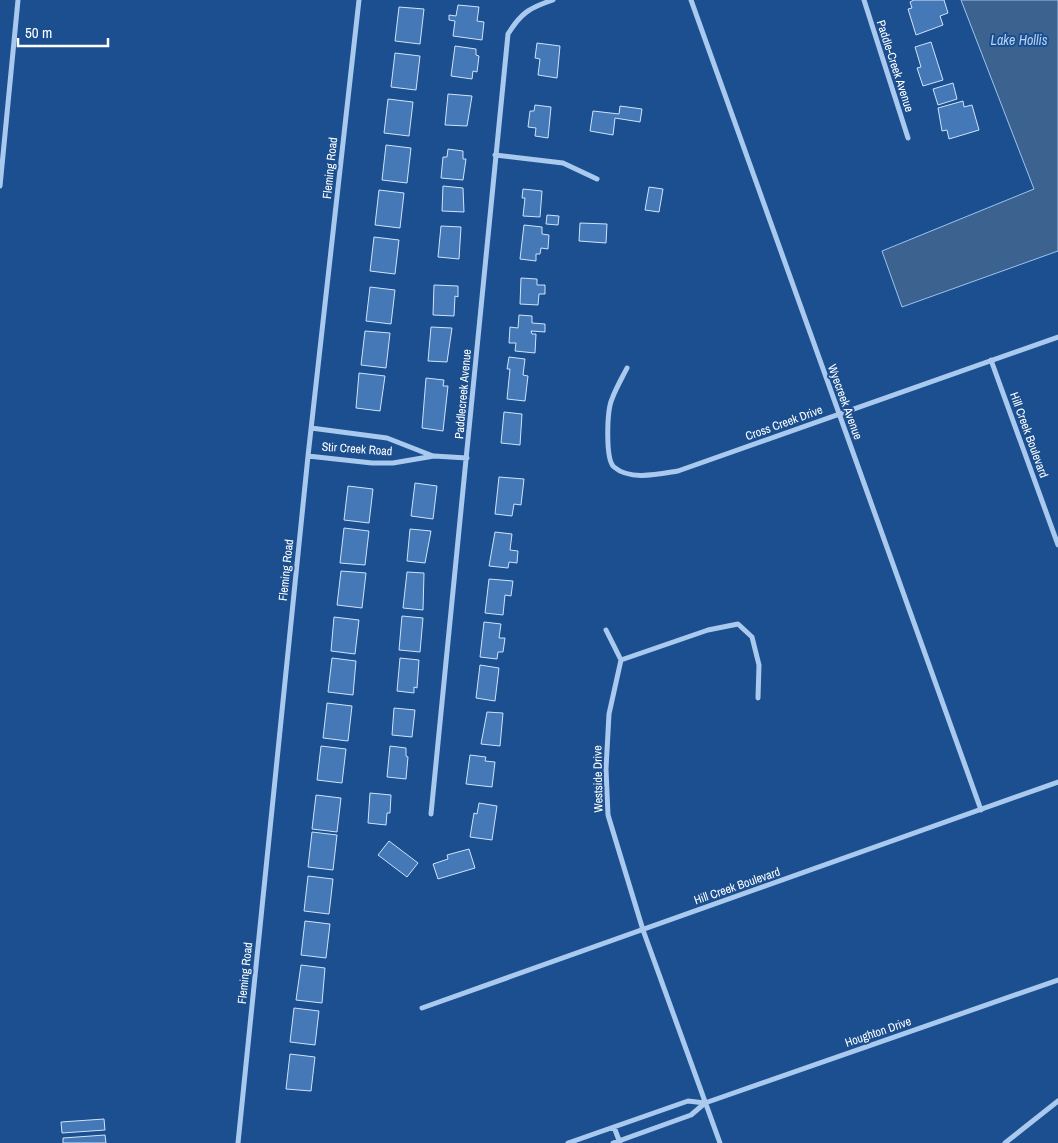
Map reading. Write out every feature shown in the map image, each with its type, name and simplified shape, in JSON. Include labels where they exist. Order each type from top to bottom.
[{"type":"street","points":[[0,186],[18,0]]},
{"type":"street","name":"Fleming Road","points":[[238,1143],[308,456],[359,0]]},
{"type":"street","name":"Paddlecreek Avenue","points":[[431,814],[508,34],[518,17],[534,6],[553,0]]},
{"type":"street","name":"Wyecreek Avenue","points":[[691,0],[981,810]]},
{"type":"street","name":"Paddle-Creek Avenue","points":[[864,0],[908,138]]},
{"type":"street","points":[[495,156],[563,163],[597,179]]},
{"type":"street","name":"Cross Creek Drive","points":[[627,368],[611,401],[607,456],[613,467],[644,476],[678,471],[1058,337]]},
{"type":"street","name":"Hill Creek Boulevard","points":[[991,360],[1058,545]]},
{"type":"street","name":"Stir Creek Road","points":[[312,428],[387,438],[434,456]]},
{"type":"street","name":"Stir Creek Road","points":[[308,456],[393,463],[434,456],[467,458]]},
{"type":"street","points":[[606,630],[621,660],[708,630],[738,624],[752,637],[758,665],[758,698]]},
{"type":"street","name":"Westside Drive","points":[[621,660],[609,714],[606,770],[608,815],[643,930],[720,1143]]},
{"type":"street","name":"Hill Creek Boulevard","points":[[422,1008],[1058,782]]},
{"type":"street","name":"Houghton Drive","points":[[613,1143],[691,1115],[705,1103],[1058,980]]},
{"type":"street","name":"Houghton Drive","points":[[568,1143],[688,1101],[705,1103]]},
{"type":"street","points":[[1005,1143],[1058,1101]]},
{"type":"street","points":[[614,1127],[620,1142]]},
{"type":"water","name":"Lake Hollis","points":[[961,0],[1058,0],[1058,251],[902,307],[882,251],[1034,189]]},
{"type":"building","points":[[914,0],[944,0],[948,13],[940,16],[943,25],[916,35],[908,9],[912,8],[910,2]]},
{"type":"building","points":[[458,5],[479,7],[477,21],[484,22],[482,40],[453,36],[455,21],[449,20],[449,15],[456,16]]},
{"type":"building","points":[[399,7],[424,9],[420,44],[395,41]]},
{"type":"building","points":[[931,42],[943,80],[923,86],[917,68],[921,67],[915,47]]},
{"type":"building","points":[[537,43],[560,46],[557,78],[538,75],[540,59],[535,58]]},
{"type":"building","points":[[455,46],[476,49],[476,55],[479,56],[477,72],[473,71],[472,79],[451,76]]},
{"type":"building","points":[[395,53],[420,56],[416,90],[391,87]]},
{"type":"building","points":[[953,83],[957,99],[938,105],[933,89]]},
{"type":"building","points":[[448,94],[472,96],[467,126],[445,125]]},
{"type":"building","points":[[388,99],[413,102],[409,136],[384,133]]},
{"type":"building","points":[[963,101],[964,107],[972,105],[979,130],[949,139],[947,130],[942,131],[938,108]]},
{"type":"building","points":[[535,105],[551,107],[548,138],[535,136],[536,128],[528,127],[530,111],[534,111]]},
{"type":"building","points":[[620,106],[642,109],[640,122],[615,118],[613,135],[590,131],[593,111],[619,114]]},
{"type":"building","points":[[386,145],[411,148],[407,183],[382,180]]},
{"type":"building","points":[[448,149],[463,151],[463,159],[466,159],[463,180],[441,178],[443,157],[447,157]]},
{"type":"building","points":[[443,186],[463,188],[464,212],[442,211]]},
{"type":"building","points":[[649,187],[663,189],[659,212],[645,210]]},
{"type":"building","points":[[523,189],[542,191],[540,217],[523,216],[525,198],[522,198]]},
{"type":"building","points":[[379,190],[404,193],[400,228],[375,225]]},
{"type":"building","points":[[547,215],[559,216],[558,225],[546,224]]},
{"type":"building","points":[[580,223],[607,224],[606,243],[579,241]]},
{"type":"building","points":[[524,225],[542,227],[542,234],[549,235],[548,249],[541,248],[540,254],[536,254],[536,261],[520,259]]},
{"type":"building","points":[[441,226],[461,227],[459,259],[438,257]]},
{"type":"building","points":[[374,237],[399,240],[395,274],[370,271]]},
{"type":"building","points":[[521,278],[537,279],[537,285],[545,285],[545,294],[539,294],[538,305],[520,304]]},
{"type":"building","points":[[434,285],[458,286],[458,297],[455,296],[454,316],[433,315]]},
{"type":"building","points":[[370,287],[395,290],[391,324],[366,321]]},
{"type":"building","points":[[519,315],[532,316],[532,323],[545,324],[545,332],[531,331],[532,334],[536,334],[535,353],[515,351],[516,343],[509,343],[510,327],[518,328]]},
{"type":"building","points":[[431,327],[452,328],[447,362],[428,361]]},
{"type":"building","points":[[365,331],[390,333],[386,368],[361,365]]},
{"type":"building","points":[[509,357],[525,359],[523,375],[528,376],[525,401],[507,399],[510,369],[507,369]]},
{"type":"building","points":[[359,373],[385,376],[380,411],[356,408]]},
{"type":"building","points":[[426,378],[444,380],[443,386],[448,386],[443,431],[422,428]]},
{"type":"building","points":[[504,412],[522,414],[520,445],[501,443]]},
{"type":"building","points":[[499,477],[524,479],[521,505],[514,504],[512,516],[495,514]]},
{"type":"building","points":[[415,483],[437,486],[433,519],[411,516]]},
{"type":"building","points":[[348,486],[373,489],[369,523],[344,520]]},
{"type":"building","points":[[344,528],[369,531],[365,565],[340,563]]},
{"type":"building","points":[[410,529],[431,531],[425,563],[407,561]]},
{"type":"building","points":[[495,532],[512,534],[510,550],[518,551],[517,563],[509,562],[508,568],[489,566]]},
{"type":"building","points":[[341,571],[366,573],[362,608],[337,605]]},
{"type":"building","points":[[407,572],[424,573],[423,610],[403,608]]},
{"type":"building","points":[[489,579],[513,581],[511,596],[505,595],[503,615],[485,613]]},
{"type":"building","points":[[402,616],[423,618],[420,652],[399,650]]},
{"type":"building","points":[[334,617],[359,620],[355,654],[331,651]]},
{"type":"building","points":[[484,622],[501,624],[499,638],[505,638],[503,652],[498,652],[497,659],[480,657]]},
{"type":"building","points":[[332,658],[356,661],[353,695],[328,692]]},
{"type":"building","points":[[400,658],[419,660],[417,688],[414,687],[414,693],[397,691]]},
{"type":"building","points":[[480,665],[499,668],[495,701],[476,698]]},
{"type":"building","points":[[327,703],[352,706],[348,741],[323,738]]},
{"type":"building","points":[[394,708],[415,710],[412,737],[392,735]]},
{"type":"building","points":[[487,712],[503,713],[500,746],[481,744]]},
{"type":"building","points":[[321,746],[346,749],[342,783],[317,780]]},
{"type":"building","points":[[390,746],[406,748],[406,756],[408,757],[406,779],[387,777]]},
{"type":"building","points":[[470,755],[486,757],[485,761],[495,762],[492,787],[466,784]]},
{"type":"building","points":[[370,793],[391,795],[390,813],[387,813],[386,825],[368,823]]},
{"type":"building","points":[[316,795],[341,798],[337,832],[312,829]]},
{"type":"building","points":[[479,803],[497,806],[492,840],[470,837],[474,813],[477,814]]},
{"type":"building","points":[[312,832],[337,835],[333,870],[308,867]]},
{"type":"building","points":[[389,841],[418,863],[407,877],[378,855]]},
{"type":"building","points":[[469,849],[475,868],[438,879],[433,864],[448,859],[447,855]]},
{"type":"building","points":[[308,876],[333,879],[329,914],[304,911]]},
{"type":"building","points":[[305,921],[330,924],[326,958],[301,955]]},
{"type":"building","points":[[301,965],[325,968],[322,1003],[296,1000]]},
{"type":"building","points":[[294,1008],[319,1011],[315,1045],[290,1042]]},
{"type":"building","points":[[290,1054],[315,1057],[311,1091],[286,1089]]},
{"type":"building","points":[[104,1119],[105,1130],[62,1133],[61,1122]]},
{"type":"building","points":[[105,1135],[106,1143],[63,1143],[63,1138]]}]
